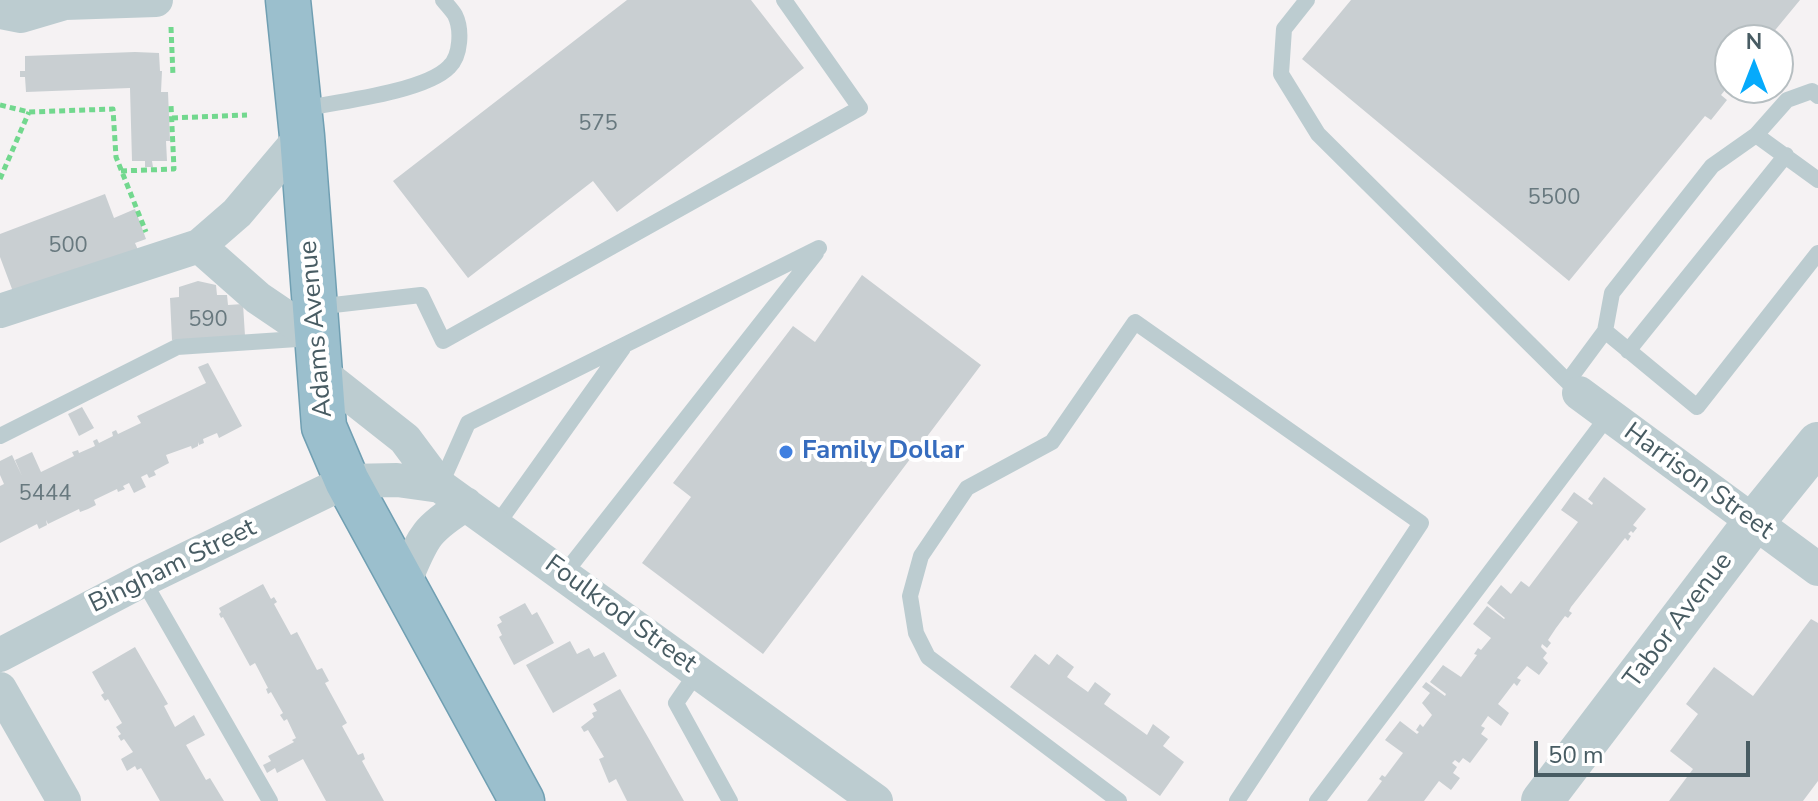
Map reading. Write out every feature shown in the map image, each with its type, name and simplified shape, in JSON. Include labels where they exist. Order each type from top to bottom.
[{"type":"highway","name":"Adams Avenue","points":[[288,0],[324,427],[347,481],[522,801]]},
{"type":"street","points":[[0,12],[21,16],[65,3],[163,11]]},
{"type":"street","points":[[0,311],[199,246],[237,213],[300,123]]},
{"type":"street","points":[[199,246],[258,298],[317,339],[453,495],[422,539],[404,583]]},
{"type":"street","name":"Harrison Street","points":[[1574,387],[1608,416],[1818,569]]},
{"type":"street","name":"Tabor Avenue","points":[[1542,801],[1754,522],[1816,448]]},
{"type":"street","name":"Foulkrod Street","points":[[347,481],[397,480],[453,495],[876,801]]},
{"type":"street","name":"Bingham Street","points":[[0,655],[143,580],[347,481]]},
{"type":"street","points":[[0,689],[64,801]]},
{"type":"lane","points":[[300,123],[433,78],[450,67],[458,50],[459,33],[456,16],[443,0]]},
{"type":"lane","points":[[0,436],[177,347],[317,339],[421,295],[443,341],[860,108],[784,0]]},
{"type":"lane","points":[[1307,0],[1284,29],[1281,74],[1318,134],[1574,387],[1605,331],[1612,293],[1712,166],[1756,135],[1787,100],[1812,91],[1818,96]]},
{"type":"lane","points":[[1756,135],[1818,180]]},
{"type":"lane","points":[[1628,351],[1786,155]]},
{"type":"lane","points":[[453,495],[468,423],[819,248],[564,574]]},
{"type":"lane","points":[[1605,331],[1697,407],[1818,253]]},
{"type":"lane","points":[[1119,801],[928,657],[916,633],[910,596],[921,556],[967,488],[1052,442],[1135,322],[1421,523],[1237,801]]},
{"type":"lane","points":[[496,526],[624,346]]},
{"type":"lane","points":[[1317,801],[1608,416]]},
{"type":"lane","points":[[143,580],[270,801]]},
{"type":"lane","points":[[698,671],[676,703],[730,801]]},
{"type":"path","points":[[163,11],[173,76]]},
{"type":"path","points":[[0,105],[29,112],[113,109],[116,157],[151,245]]},
{"type":"path","points":[[121,171],[174,169],[171,105]]},
{"type":"path","points":[[0,179],[29,112]]},
{"type":"path","points":[[172,118],[247,115]]},
{"type":"building","points":[[627,0],[751,0],[804,68],[617,212],[593,181],[468,278],[393,181]]},
{"type":"building","points":[[1351,0],[1800,0],[1780,24],[1714,24],[1714,104],[1724,104],[1711,120],[1705,116],[1569,281],[1302,59]]},
{"type":"building","points":[[159,53],[161,92],[168,92],[170,141],[166,141],[167,161],[152,161],[153,167],[145,167],[145,161],[132,161],[130,88],[26,92],[25,77],[20,77],[20,71],[25,71],[25,56]]},
{"type":"building","points":[[105,194],[114,218],[135,209],[146,239],[135,243],[138,250],[15,297],[0,257],[0,234]]},
{"type":"building","points":[[862,275],[981,365],[763,654],[642,563],[691,497],[673,483],[793,326],[815,342]]},
{"type":"building","points":[[198,281],[216,285],[217,295],[227,295],[228,305],[243,304],[245,336],[172,340],[170,298],[179,297],[179,287]]},
{"type":"building","points":[[208,363],[242,426],[219,438],[217,433],[203,439],[204,443],[199,445],[198,442],[198,446],[192,449],[191,446],[166,455],[169,463],[154,471],[156,475],[141,477],[146,487],[134,493],[129,483],[123,486],[125,489],[118,492],[117,489],[94,500],[96,505],[88,509],[80,512],[79,509],[48,524],[46,520],[47,525],[39,529],[37,524],[0,543],[0,486],[4,484],[0,461],[12,455],[22,476],[15,460],[32,452],[41,472],[74,456],[72,452],[78,450],[79,453],[95,446],[93,441],[97,439],[99,443],[113,436],[112,432],[116,430],[118,434],[141,423],[137,416],[206,383],[198,367]]},
{"type":"building","points":[[82,407],[94,428],[79,436],[68,414]]},
{"type":"building","points":[[1604,477],[1646,509],[1633,525],[1637,528],[1628,534],[1631,536],[1628,541],[1625,538],[1571,607],[1569,611],[1572,613],[1568,618],[1565,616],[1556,628],[1548,640],[1551,643],[1547,648],[1542,644],[1547,653],[1543,658],[1548,663],[1539,675],[1527,666],[1517,678],[1521,680],[1517,686],[1514,683],[1498,704],[1509,713],[1501,726],[1488,716],[1481,726],[1485,728],[1481,734],[1488,739],[1470,763],[1463,758],[1459,763],[1455,760],[1452,763],[1457,767],[1453,773],[1460,778],[1451,790],[1439,781],[1424,801],[1367,801],[1382,781],[1379,779],[1382,775],[1385,777],[1403,753],[1385,740],[1400,721],[1417,734],[1420,724],[1423,727],[1432,715],[1422,703],[1430,693],[1422,687],[1426,682],[1445,696],[1430,682],[1443,665],[1461,677],[1477,655],[1474,654],[1478,648],[1481,650],[1491,638],[1473,624],[1487,606],[1505,618],[1487,603],[1501,585],[1511,594],[1521,581],[1529,587],[1578,522],[1561,510],[1574,492],[1592,505],[1588,499]]},
{"type":"building","points":[[263,584],[271,599],[274,597],[277,602],[274,604],[291,635],[297,632],[317,670],[322,668],[329,681],[325,683],[347,723],[342,726],[358,755],[363,753],[365,759],[362,761],[384,801],[326,801],[303,759],[277,773],[275,768],[267,773],[263,765],[271,761],[268,756],[296,738],[287,719],[284,721],[280,715],[283,713],[271,692],[268,694],[255,663],[250,666],[219,614],[219,608]]},
{"type":"building","points":[[525,603],[532,615],[537,612],[554,643],[514,665],[499,637],[502,635],[497,625],[502,622],[499,617]]},
{"type":"building","points":[[1811,619],[1818,623],[1818,781],[1803,801],[1669,801],[1693,769],[1670,751],[1698,714],[1686,704],[1714,667],[1753,696]]},
{"type":"building","points":[[570,641],[577,654],[589,648],[594,657],[604,652],[617,676],[553,713],[526,665]]},
{"type":"building","points":[[135,647],[168,704],[164,706],[175,727],[194,715],[205,735],[186,745],[206,780],[210,778],[224,801],[160,801],[141,768],[137,770],[135,766],[127,771],[121,759],[133,752],[118,736],[121,734],[116,727],[122,723],[108,699],[105,701],[101,695],[104,693],[92,672]]},
{"type":"building","points":[[1035,654],[1049,665],[1057,654],[1074,667],[1067,677],[1088,692],[1095,682],[1111,694],[1104,704],[1147,735],[1153,724],[1170,737],[1163,746],[1184,762],[1160,796],[1010,687]]},
{"type":"building","points":[[620,689],[684,801],[627,801],[616,779],[609,783],[599,759],[604,757],[588,730],[584,732],[581,727],[594,717],[592,713],[597,711],[593,704]]},
{"type":"place","name":"Family Dollar","points":[[786,452]]}]
